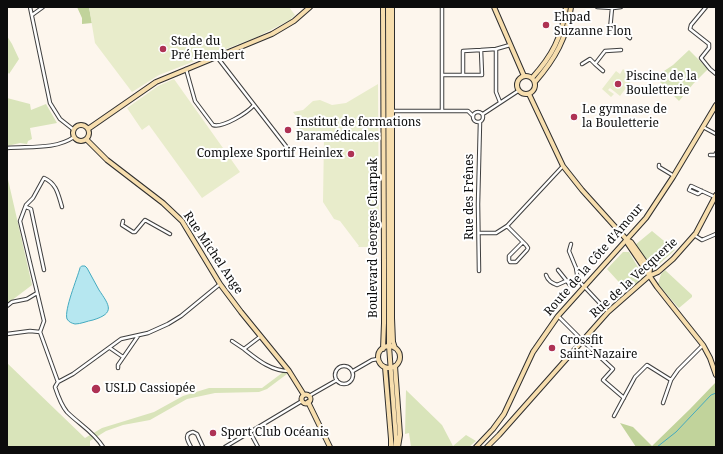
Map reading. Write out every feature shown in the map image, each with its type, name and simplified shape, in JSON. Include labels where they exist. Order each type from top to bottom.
[{"type":"street","points":[[30,7],[50,103],[60,119],[74,130]]},
{"type":"street","points":[[32,15],[43,7]]},
{"type":"street","points":[[88,129],[152,84],[285,28],[300,17],[310,7]]},
{"type":"street","name":"Boulevard Georges Charpak","points":[[383,7],[383,348]]},
{"type":"street","points":[[388,7],[388,368],[395,432],[395,447]]},
{"type":"street","name":"Boulevard Georges Charpak","points":[[392,7],[392,342],[400,356],[399,362],[395,366]]},
{"type":"street","points":[[442,7],[442,110]]},
{"type":"street","points":[[524,76],[517,82],[518,90],[523,94],[529,94],[535,88],[533,80],[546,62],[559,38],[566,7]]},
{"type":"street","points":[[533,80],[549,65],[562,44],[567,30],[571,7]]},
{"type":"street","points":[[597,7],[621,7]]},
{"type":"street","points":[[706,7],[691,25],[690,29],[709,44],[709,48],[701,58],[710,70],[716,74]]},
{"type":"street","points":[[495,8],[524,76],[533,80]]},
{"type":"street","points":[[612,8],[610,30],[621,30],[630,38]]},
{"type":"street","points":[[463,75],[463,51],[496,49],[510,45]]},
{"type":"street","points":[[496,49],[496,92],[500,102]]},
{"type":"street","points":[[442,75],[482,75],[482,50]]},
{"type":"street","points":[[595,64],[605,50],[621,50]]},
{"type":"street","points":[[216,57],[289,150]]},
{"type":"street","points":[[582,64],[590,59],[603,71]]},
{"type":"street","points":[[186,69],[195,101],[213,125],[222,126],[241,115],[254,105]]},
{"type":"street","points":[[392,111],[466,111],[473,116],[474,121],[480,122],[483,118],[483,114],[518,90]]},
{"type":"street","points":[[529,94],[563,166],[582,190],[627,240],[631,242],[650,269],[649,276],[703,344],[716,375]]},
{"type":"street","name":"Route de la Côte d'Amour","points":[[476,447],[493,430],[502,417],[533,352],[558,316],[646,218],[674,176],[716,105]]},
{"type":"street","points":[[473,116],[477,112],[483,114]]},
{"type":"street","name":"Rue des Frênes","points":[[479,271],[480,122]]},
{"type":"street","points":[[81,125],[88,129],[89,133],[83,141],[78,141],[74,137],[74,130],[77,126],[81,125]]},
{"type":"street","points":[[703,127],[716,134]]},
{"type":"street","points":[[7,148],[43,147],[64,142],[74,137]]},
{"type":"street","name":"Rue Michel Ange","points":[[86,139],[108,160],[176,215],[187,228],[220,284],[289,371],[304,395]]},
{"type":"street","points":[[710,155],[715,155],[716,153]]},
{"type":"street","points":[[659,165],[659,167],[674,176]]},
{"type":"street","points":[[479,233],[496,233],[507,226],[563,166]]},
{"type":"street","points":[[58,382],[40,332],[44,321],[20,221],[26,207],[44,178],[52,182],[57,190],[62,207]]},
{"type":"street","points":[[702,191],[698,194],[689,190],[691,186],[715,196]]},
{"type":"street","name":"Rue de la Vecquerie","points":[[487,447],[608,312],[649,276],[658,272],[674,259],[694,235],[715,196]]},
{"type":"street","points":[[26,207],[31,209],[44,270]]},
{"type":"street","points":[[123,221],[122,225],[133,232],[135,232],[145,220],[170,234]]},
{"type":"street","points":[[507,226],[523,242],[528,248],[516,262],[510,262],[509,256],[523,242]]},
{"type":"street","points":[[694,235],[702,240],[716,234]]},
{"type":"street","points":[[571,244],[569,251],[576,268],[578,280],[608,312]]},
{"type":"street","points":[[558,270],[570,285],[578,280]]},
{"type":"street","points":[[546,275],[548,280],[553,284],[557,285],[566,281]]},
{"type":"street","points":[[103,447],[94,436],[62,406],[55,387],[58,382],[73,374],[121,339],[139,336],[161,327],[181,316],[220,284]]},
{"type":"street","points":[[7,306],[12,302],[27,299],[37,293]]},
{"type":"street","points":[[558,316],[613,369],[603,380],[624,398]]},
{"type":"street","points":[[7,334],[30,331],[40,332]]},
{"type":"street","points":[[118,368],[118,365],[123,357],[139,336]]},
{"type":"street","points":[[244,349],[260,336]]},
{"type":"street","points":[[232,341],[264,364],[282,371],[289,371]]},
{"type":"street","points":[[663,403],[671,380],[703,344]]},
{"type":"street","points":[[395,348],[388,346],[383,348],[379,353],[378,359],[381,364],[388,368],[395,366],[400,435],[398,447]]},
{"type":"street","points":[[110,348],[123,357]]},
{"type":"street","points":[[353,372],[372,360],[378,359]]},
{"type":"street","points":[[614,416],[635,377],[647,365],[671,380]]},
{"type":"street","points":[[346,366],[353,372],[354,377],[349,383],[341,384],[337,380],[336,373],[341,367],[346,366]]},
{"type":"street","points":[[388,368],[386,374],[392,438],[391,447]]},
{"type":"street","points":[[330,447],[308,402],[310,396],[337,380]]},
{"type":"street","points":[[302,401],[302,397],[304,395],[306,394],[310,396]]},
{"type":"street","points":[[225,447],[302,401],[305,403],[308,402]]},
{"type":"street","points":[[191,447],[187,436],[189,433],[193,432],[197,434],[203,447]]},
{"type":"street","points":[[250,432],[258,447]]},
{"type":"green space","points":[[77,7],[89,7],[92,23],[82,24],[82,18]]},
{"type":"green space","name":"Stade du Pré Hembert","points":[[89,7],[289,7],[295,15],[290,20],[257,37],[159,75],[132,92],[95,43]]},
{"type":"green space","points":[[7,36],[19,59],[9,74],[7,71]]},
{"type":"green space","points":[[689,50],[708,69],[679,101],[655,77],[673,65]]},
{"type":"green space","name":"Piscine de la Bouletterie","points":[[623,69],[629,74],[632,74],[632,80],[620,96],[610,88],[608,90],[614,94],[611,97],[602,89],[616,71],[620,74]]},
{"type":"green space","points":[[174,79],[240,172],[202,198],[149,125],[142,130],[127,108],[158,86]]},
{"type":"green space","name":"Complexe Sportif Heinlex","points":[[378,84],[379,247],[358,247],[359,246],[340,221],[334,219],[323,202],[324,137],[299,138],[299,120],[293,112],[303,110],[313,101],[320,100],[332,105],[346,103]]},
{"type":"green space","points":[[7,98],[30,104],[31,110],[46,104],[57,123],[30,128],[32,139],[28,141],[27,144],[20,143],[7,146]]},
{"type":"green space","points":[[7,175],[32,285],[7,304]]},
{"type":"green space","points":[[652,231],[675,250],[657,266],[651,266],[635,245]]},
{"type":"green space","points":[[623,252],[629,252],[642,274],[640,280],[627,291],[607,269]]},
{"type":"green space","points":[[665,270],[692,295],[692,297],[679,308],[658,284],[661,274]]},
{"type":"green space","points":[[7,363],[85,438],[102,428],[154,412],[183,396],[209,388],[262,388],[286,370],[287,374],[267,389],[259,392],[215,393],[187,399],[150,420],[123,425],[106,431],[90,441],[90,447],[7,447]]},
{"type":"green space","points":[[716,382],[716,447],[636,447],[620,423],[633,427],[652,446]]},
{"type":"green space","points":[[406,390],[442,425],[453,446],[466,435],[476,441],[469,447],[411,447],[409,433],[405,434]]},
{"type":"water","points":[[82,266],[87,268],[106,300],[108,304],[108,311],[93,320],[75,324],[71,323],[67,319],[67,309],[80,268]]},
{"type":"waterway","points":[[657,447],[676,432],[711,395],[716,393]]},
{"type":"place","name":"Ehpad Suzanne Flon","points":[[546,25]]},
{"type":"place","name":"Stade du Pré Hembert","points":[[163,49]]},
{"type":"place","name":"Piscine de la Bouletterie","points":[[618,84]]},
{"type":"place","name":"Le gymnase de la Bouletterie","points":[[574,117]]},
{"type":"place","name":"Institut de formations Paramédicales","points":[[288,130]]},
{"type":"place","name":"Complexe Sportif Heinlex","points":[[351,154]]},
{"type":"place","name":"Crossfit Saint-Nazaire","points":[[552,348]]},
{"type":"place","name":"USLD Cassiopée","points":[[96,389]]},
{"type":"place","name":"Sport Club Océanis","points":[[213,433]]}]
